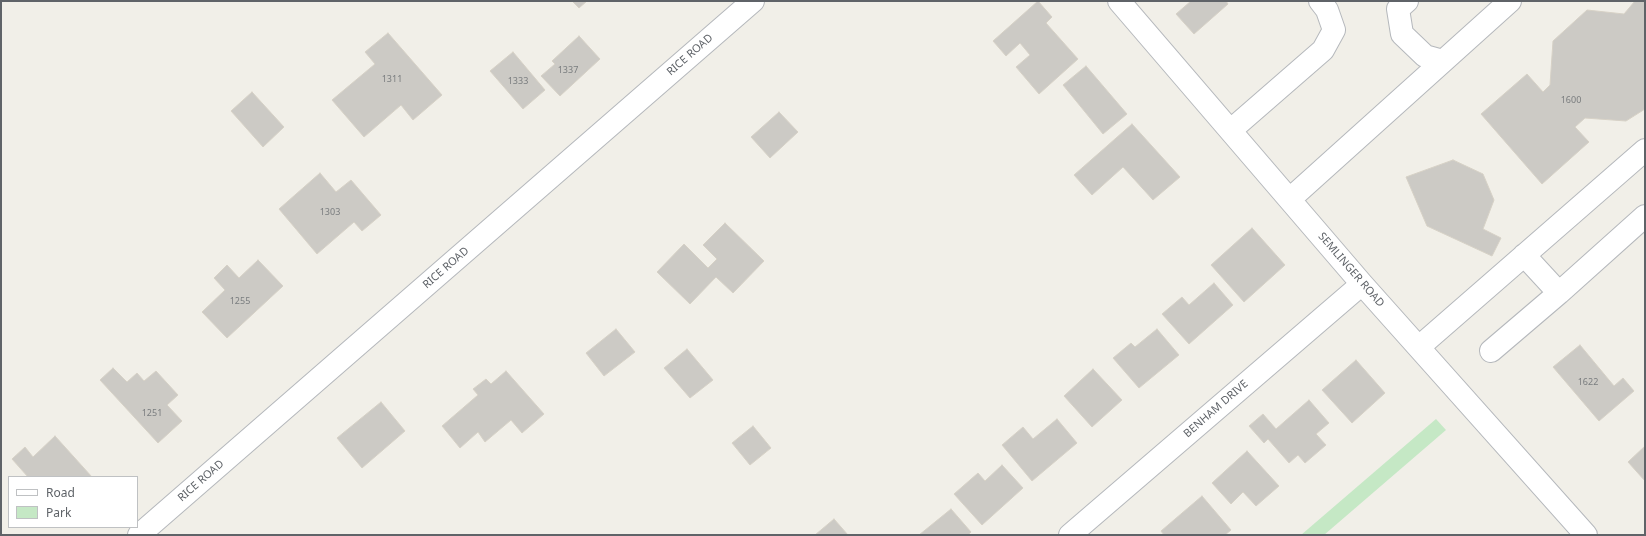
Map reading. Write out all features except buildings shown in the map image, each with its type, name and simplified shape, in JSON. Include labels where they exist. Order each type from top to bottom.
[{"type":"street","name":"RICE ROAD","points":[[139,535],[753,1]]},
{"type":"street","name":"SEMLINGER ROAD","points":[[1119,1],[1362,284],[1419,347],[1580,533]]},
{"type":"street","points":[[1230,130],[1323,50],[1334,30],[1327,10],[1320,1]]},
{"type":"street","points":[[1407,1],[1398,9],[1402,34],[1425,56],[1443,61]]},
{"type":"street","points":[[1290,199],[1510,1]]},
{"type":"street","points":[[1419,347],[1645,150]]},
{"type":"street","points":[[1491,351],[1559,293],[1645,216]]},
{"type":"street","points":[[1524,255],[1559,293]]},
{"type":"street","name":"BENHAM DRIVE","points":[[1070,535],[1362,284]]},
{"type":"green space","points":[[1436,419],[1446,430],[1324,535],[1301,535]]}]
